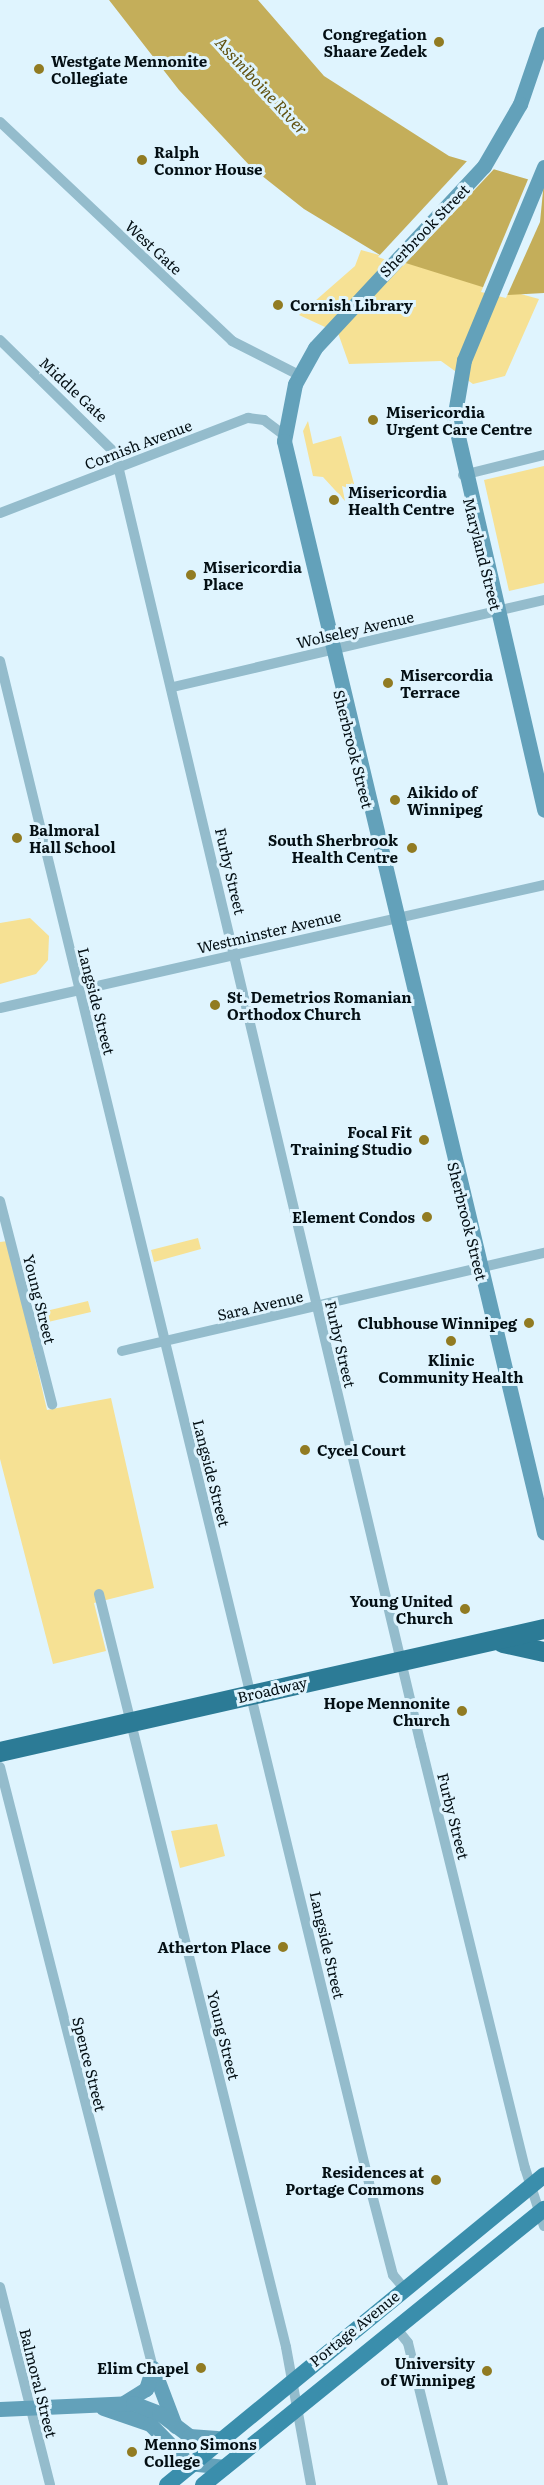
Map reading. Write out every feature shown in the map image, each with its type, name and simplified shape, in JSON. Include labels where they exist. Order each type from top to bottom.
[{"type":"highway","name":"Broadway","points":[[0,1752],[544,1629]]},
{"type":"highway","points":[[488,1641],[544,1652]]},
{"type":"main road","name":"Sherbrook Street","points":[[544,34],[534,72],[484,165],[332,328],[299,375],[284,435],[330,651],[544,1533]]},
{"type":"main road","name":"Maryland Street","points":[[544,167],[463,365],[454,427],[463,475],[497,611],[538,753],[544,810]]},
{"type":"main road","name":"Portage Avenue","points":[[167,2485],[188,2463],[218,2438],[544,2175]]},
{"type":"main road","name":"Portage Avenue","points":[[202,2485],[396,2328],[543,2216]]},
{"type":"main road","points":[[125,2403],[146,2389],[153,2368]]},
{"type":"main road","points":[[153,2368],[175,2426]]},
{"type":"main road","points":[[0,2409],[125,2403],[147,2407],[189,2436],[218,2438]]},
{"type":"main road","points":[[94,2406],[150,2424],[188,2463],[225,2467]]},
{"type":"street","name":"West Gate","points":[[0,122],[232,341],[299,375]]},
{"type":"street","name":"Middle Gate","points":[[0,340],[108,442],[118,467]]},
{"type":"street","name":"Cornish Avenue","points":[[0,513],[248,418],[264,420],[284,435]]},
{"type":"street","points":[[463,475],[544,455]]},
{"type":"street","name":"Furby Street","points":[[118,467],[173,687],[401,1661],[531,2186],[543,2216]]},
{"type":"street","name":"Wolseley Avenue","points":[[173,687],[544,600]]},
{"type":"street","name":"Langside Street","points":[[0,661],[369,2182],[393,2275],[404,2288]]},
{"type":"street","name":"Westminster Avenue","points":[[0,1008],[544,885]]},
{"type":"street","name":"Young Street","points":[[0,1201],[52,1404]]},
{"type":"street","name":"Sara Avenue","points":[[122,1351],[544,1253]]},
{"type":"street","name":"Young Street","points":[[99,1594],[292,2378],[311,2485]]},
{"type":"street","name":"Spence Street","points":[[0,1767],[153,2368]]},
{"type":"street","name":"Balmoral Street","points":[[0,2287],[50,2485]]},
{"type":"street","points":[[396,2328],[408,2343],[443,2485]]},
{"type":"shaded area","points":[[361,250],[539,299],[505,376],[473,384],[441,361],[349,364],[338,333],[299,315],[355,266]]},
{"type":"shaded area","points":[[308,421],[313,444],[341,436],[356,491],[342,486],[345,501],[323,477],[313,476],[303,431]]},
{"type":"shaded area","points":[[544,466],[544,583],[509,591],[484,480]]},
{"type":"shaded area","points":[[30,918],[49,936],[48,960],[36,974],[0,984],[0,923]]},
{"type":"shaded area","points":[[198,1238],[201,1249],[154,1262],[151,1250]]},
{"type":"shaded area","points":[[8,1241],[47,1410],[111,1398],[154,1588],[94,1603],[106,1651],[53,1664],[0,1459],[0,1242]]},
{"type":"shaded area","points":[[88,1301],[91,1312],[48,1322],[46,1311]]},
{"type":"shaded area","points":[[217,1824],[225,1856],[180,1868],[171,1831]]},
{"type":"water","name":"Assiniboine River","points":[[109,0],[258,0],[324,76],[449,156],[544,184],[544,293],[508,295],[380,255],[304,209],[251,167],[179,90]]},
{"type":"pier","points":[[468,160],[495,168],[403,266],[378,257]]},
{"type":"pier","points":[[529,177],[544,181],[540,222],[506,298],[481,292]]},
{"type":"place","name":"Congregation Shaare Zedek","points":[[439,42]]},
{"type":"place","name":"Westgate Mennonite Collegiate","points":[[39,69]]},
{"type":"place","name":"Ralph Connor House","points":[[142,160]]},
{"type":"place","name":"Cornish Library","points":[[278,305]]},
{"type":"place","name":"Misericordia Urgent Care Centre","points":[[373,420]]},
{"type":"place","name":"Misericordia Health Centre","points":[[334,500]]},
{"type":"place","name":"Misericordia Place","points":[[191,575]]},
{"type":"place","name":"Misercordia Terrace","points":[[388,683]]},
{"type":"place","name":"Aikido of Winnipeg","points":[[395,800]]},
{"type":"place","name":"Balmoral Hall School","points":[[17,838]]},
{"type":"place","name":"South Sherbrook Health Centre","points":[[412,848]]},
{"type":"place","name":"St. Demetrios Romanian Orthodox Church","points":[[215,1005]]},
{"type":"place","name":"Focal Fit Training Studio","points":[[424,1140]]},
{"type":"place","name":"Element Condos","points":[[427,1217]]},
{"type":"place","name":"Clubhouse Winnipeg","points":[[529,1323]]},
{"type":"place","name":"Klinic Community Health","points":[[451,1341]]},
{"type":"place","name":"Cycel Court","points":[[305,1450]]},
{"type":"place","name":"Young United Church","points":[[465,1609]]},
{"type":"place","name":"Hope Mennonite Church","points":[[462,1711]]},
{"type":"place","name":"Atherton Place","points":[[283,1947]]},
{"type":"place","name":"Residences at Portage Commons","points":[[436,2180]]},
{"type":"place","name":"Elim Chapel","points":[[201,2368]]},
{"type":"place","name":"University of Winnipeg","points":[[487,2371]]},
{"type":"place","name":"Menno Simons College","points":[[132,2452]]}]
